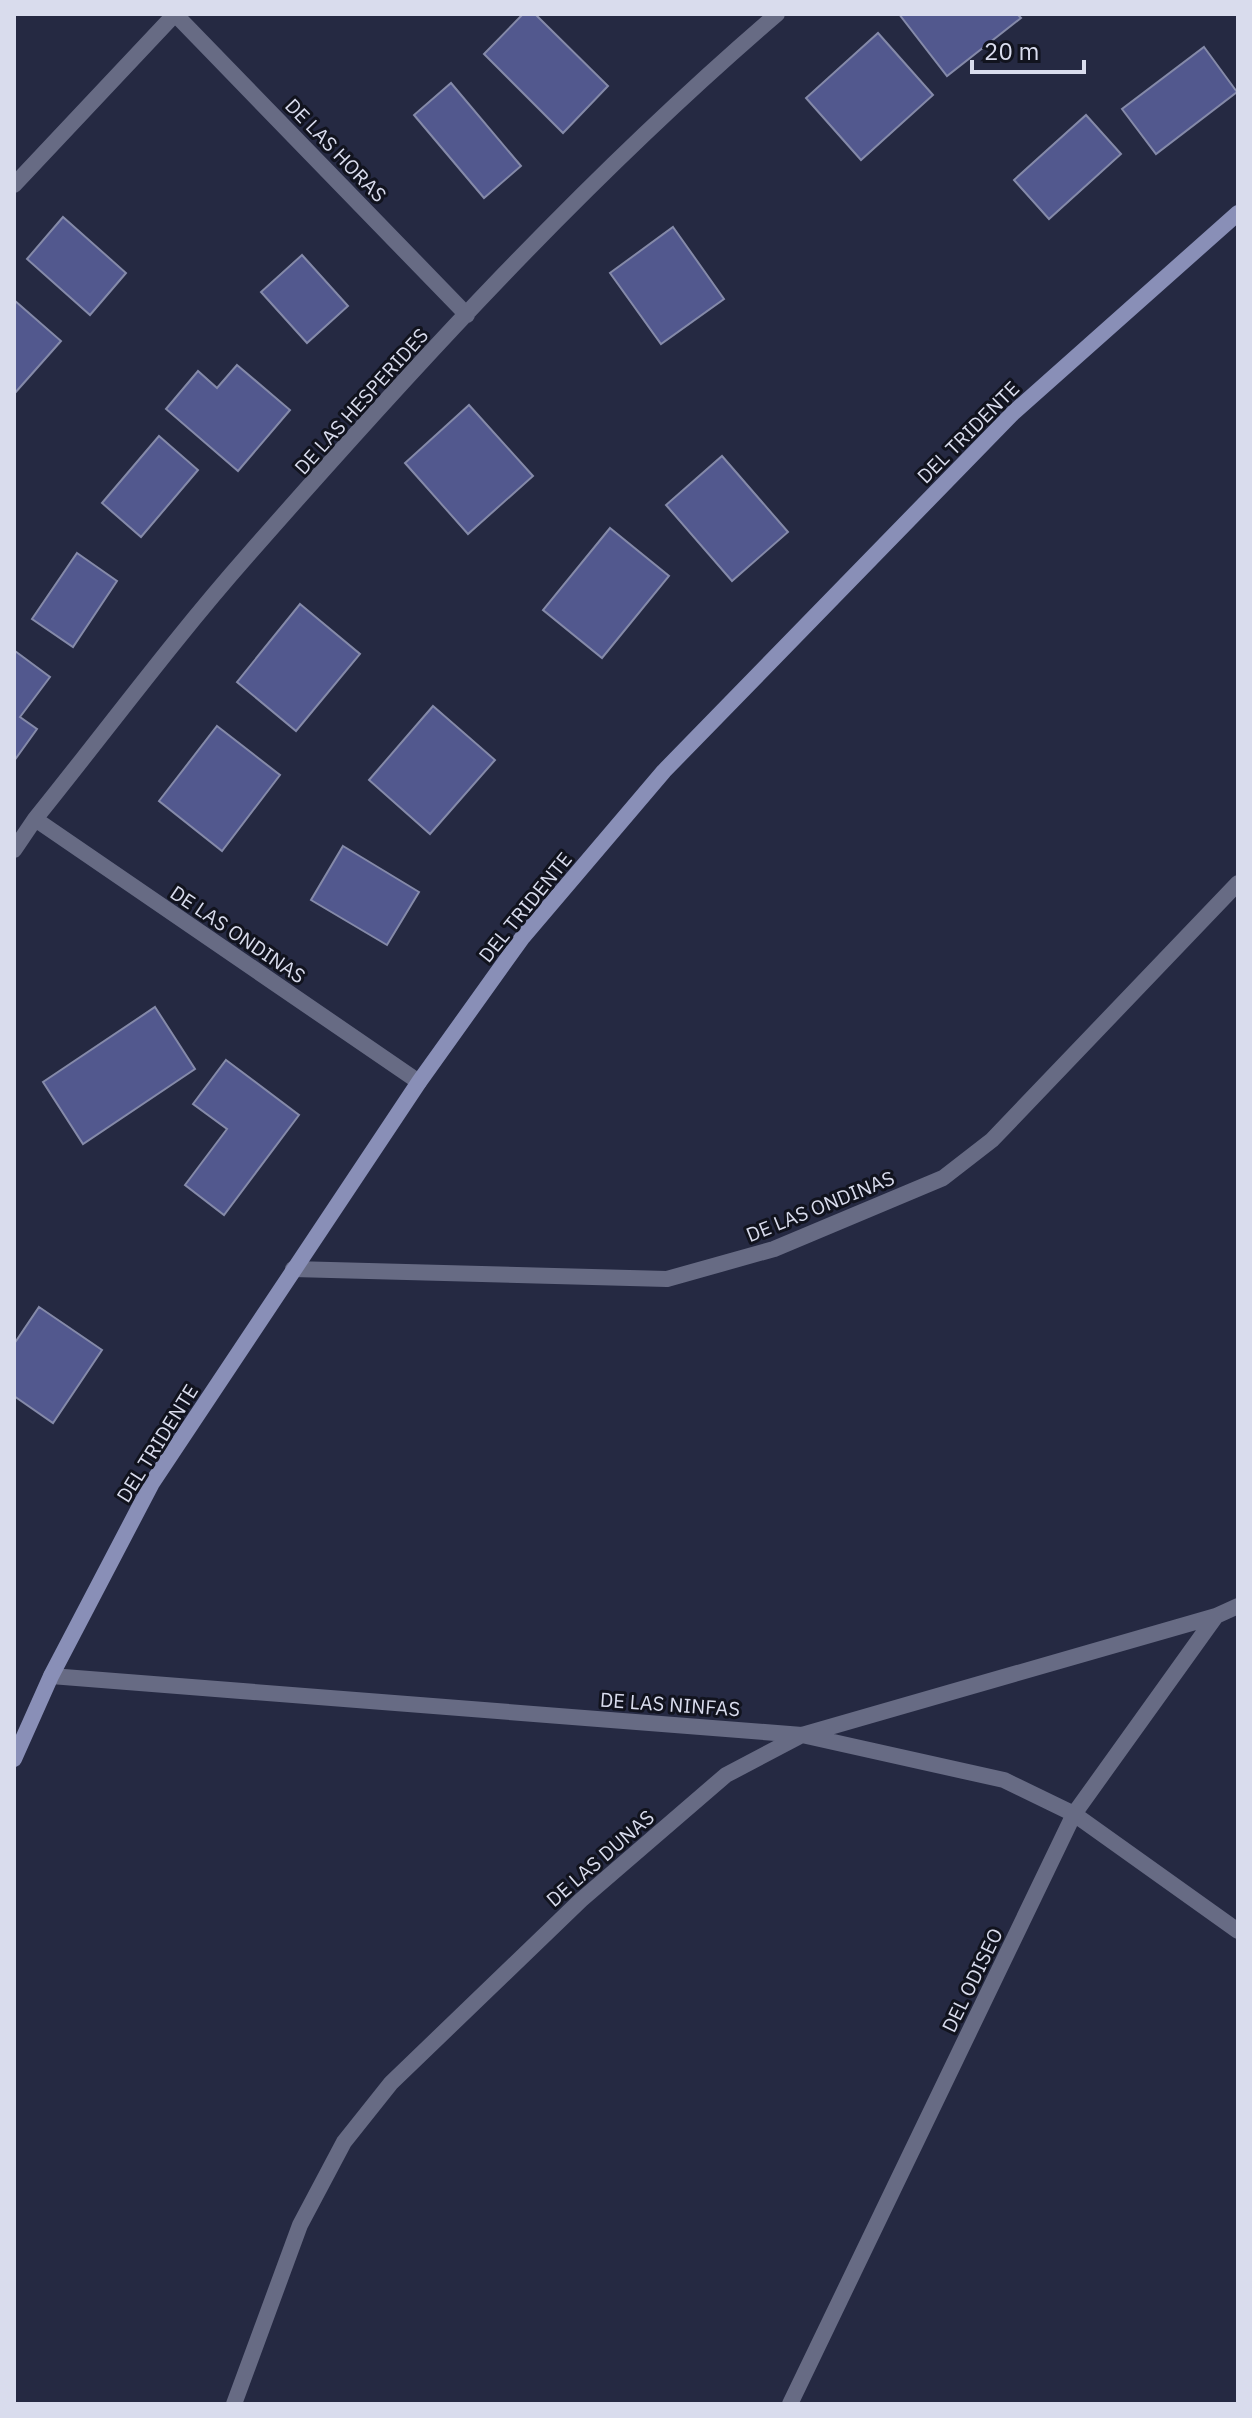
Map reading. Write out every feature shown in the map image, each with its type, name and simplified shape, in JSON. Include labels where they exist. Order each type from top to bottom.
[{"type":"main road","name":"DEL TRIDENTE","points":[[14,1759],[51,1676],[152,1483],[419,1082],[522,938],[664,771],[1013,413],[1238,213]]},
{"type":"street","name":"DE LAS HORAS","points":[[175,14],[467,315]]},
{"type":"street","points":[[14,185],[175,14]]},
{"type":"street","name":"DE LAS HESPERIDES","points":[[14,850],[35,819],[246,557],[467,315],[688,90],[777,14]]},
{"type":"street","name":"DE LAS ONDINAS","points":[[35,819],[419,1082]]},
{"type":"street","name":"DE LAS ONDINAS","points":[[293,1269],[667,1279],[774,1249],[943,1178],[980,1149],[1238,883]]},
{"type":"street","name":"DEL ODISEO","points":[[790,2404],[1074,1814],[1216,1616],[1238,1606]]},
{"type":"street","name":"DE LAS DUNAS","points":[[234,2404],[300,2225],[344,2142],[391,2083],[581,1900],[726,1775],[802,1735],[1216,1616]]},
{"type":"street","name":"DE LAS NINFAS","points":[[51,1676],[802,1735],[1004,1780],[1074,1814],[1238,1931]]},
{"type":"building","points":[[523,14],[535,14],[608,86],[563,133],[484,54]]},
{"type":"building","points":[[899,14],[1017,14],[1021,18],[947,76]]},
{"type":"building","points":[[878,33],[933,95],[861,160],[806,98]]},
{"type":"building","points":[[1204,47],[1237,92],[1156,154],[1122,109]]},
{"type":"building","points":[[451,83],[521,166],[484,198],[414,115]]},
{"type":"building","points":[[1086,115],[1121,154],[1049,219],[1014,180]]},
{"type":"building","points":[[63,217],[126,273],[90,315],[27,259]]},
{"type":"building","points":[[673,227],[724,299],[661,344],[610,273]]},
{"type":"building","points":[[302,255],[348,306],[307,343],[261,292]]},
{"type":"building","points":[[14,300],[61,341],[14,394]]},
{"type":"building","points":[[237,365],[290,410],[238,471],[166,409],[198,371],[217,388]]},
{"type":"building","points":[[469,405],[533,476],[468,534],[405,463]]},
{"type":"building","points":[[159,436],[198,470],[141,537],[102,503]]},
{"type":"building","points":[[722,456],[788,532],[732,581],[666,505]]},
{"type":"building","points":[[610,528],[669,576],[602,658],[543,610]]},
{"type":"building","points":[[77,553],[117,581],[73,647],[32,619]]},
{"type":"building","points":[[300,604],[360,654],[296,731],[237,682]]},
{"type":"building","points":[[15,651],[50,677],[20,717],[37,729],[14,761]]},
{"type":"building","points":[[433,706],[495,760],[430,834],[369,780]]},
{"type":"building","points":[[217,726],[280,775],[222,851],[159,801]]},
{"type":"building","points":[[343,846],[419,892],[387,945],[311,900]]},
{"type":"building","points":[[155,1007],[195,1069],[83,1144],[43,1082]]},
{"type":"building","points":[[226,1060],[299,1115],[224,1215],[185,1185],[227,1129],[193,1104]]},
{"type":"building","points":[[39,1307],[102,1350],[53,1423],[14,1396],[14,1344]]}]
